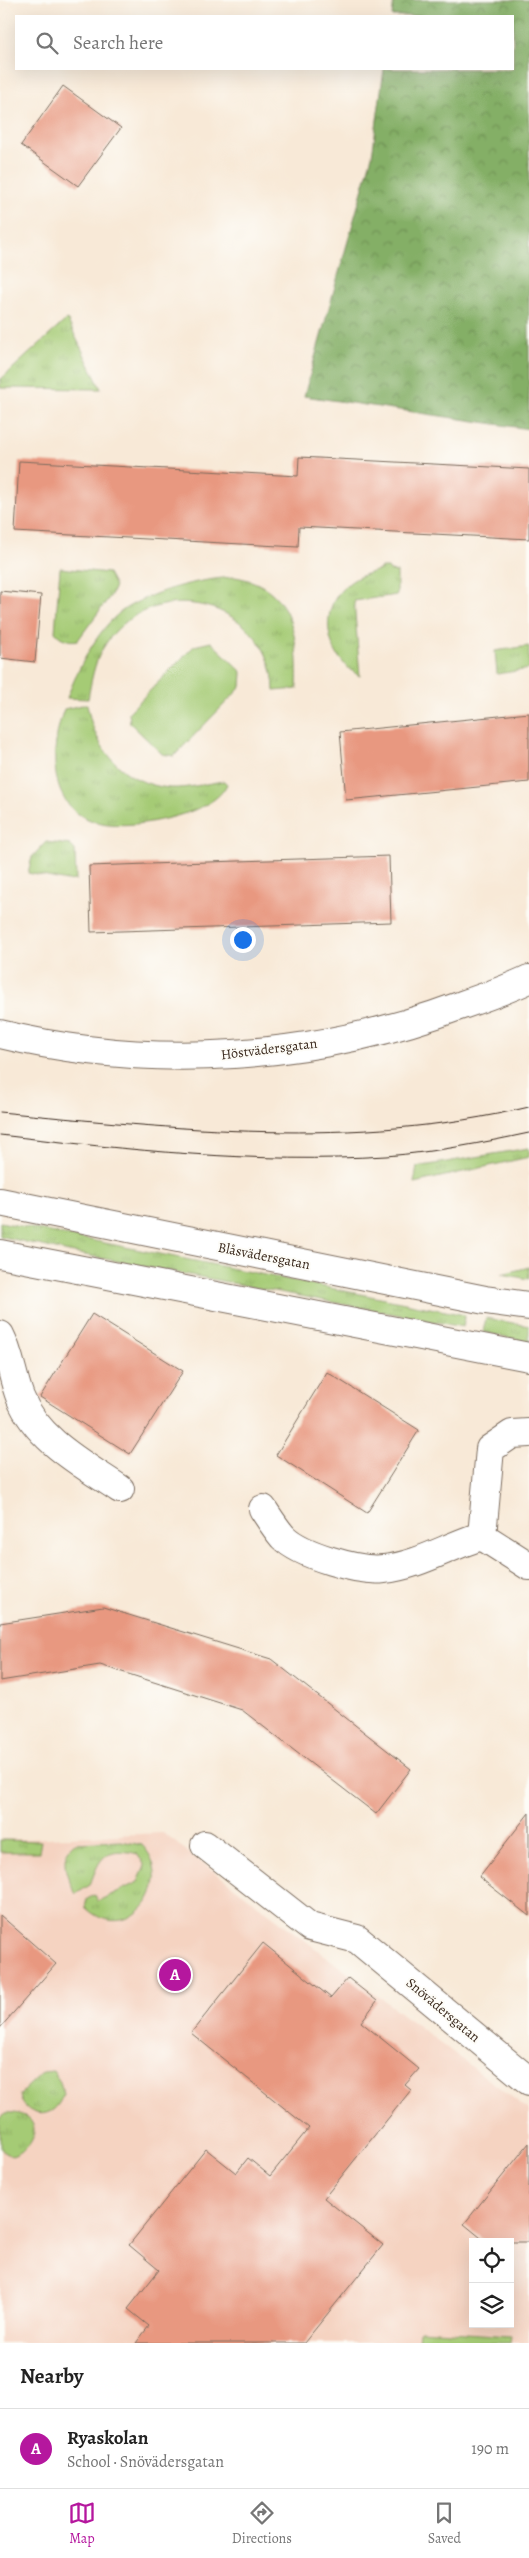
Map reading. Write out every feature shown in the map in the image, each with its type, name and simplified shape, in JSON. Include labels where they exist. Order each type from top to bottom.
[{"type":"street","name":"Höstvädersgatan","points":[[0,1034],[95,1051],[180,1056],[245,1053],[361,1037],[400,1027],[496,993],[529,979]]},
{"type":"street","name":"Blåsvädersgatan","points":[[0,1202],[485,1300],[529,1306]]},
{"type":"street","points":[[0,1254],[529,1357]]},
{"type":"street","points":[[0,1335],[7,1349],[20,1396],[29,1417],[54,1443],[120,1489]]},
{"type":"street","points":[[482,1536],[490,1449],[512,1434],[529,1433]]},
{"type":"street","points":[[263,1509],[284,1538],[320,1558],[362,1569],[385,1569],[417,1560],[482,1536]]},
{"type":"street","points":[[482,1536],[529,1566]]},
{"type":"street","name":"Snövädersgatan","points":[[205,1845],[310,1927],[357,1939],[529,2081]]},
{"type":"shaded area","points":[[163,1833],[529,2110],[529,2343],[0,2343],[0,1840]]},
{"type":"green space","points":[[394,0],[529,0],[529,429],[304,396],[372,156],[384,70],[514,70],[514,15],[392,15]]},
{"type":"green space","points":[[67,319],[101,389],[0,388],[0,380]]},
{"type":"green space","points":[[60,568],[108,573],[115,586],[111,595],[78,640],[65,639],[55,632]]},
{"type":"green space","points":[[380,568],[388,568],[390,571],[397,572],[397,595],[354,601],[360,676],[348,668],[339,658],[329,633],[329,619],[332,606],[338,594],[348,584],[363,575],[380,570]]},
{"type":"green space","points":[[235,577],[255,582],[270,591],[281,603],[289,618],[294,634],[297,689],[274,691],[268,660],[253,635],[232,617],[205,606],[177,603],[149,609],[124,624],[103,648],[97,660],[88,699],[67,698],[77,673],[91,647],[118,614],[140,601],[166,590],[208,580]]},
{"type":"green space","points":[[211,642],[242,672],[241,687],[174,756],[162,754],[130,723],[129,712],[194,646]]},
{"type":"green space","points":[[529,646],[529,669],[497,674],[495,651]]},
{"type":"green space","points":[[87,704],[96,735],[104,749],[125,771],[153,785],[170,788],[191,787],[224,781],[227,784],[223,791],[204,806],[155,821],[116,825],[97,822],[80,815],[68,805],[60,791],[56,775],[56,741],[64,709]]},
{"type":"green space","points":[[46,842],[70,845],[75,850],[76,880],[67,881],[28,873],[32,857]]},
{"type":"green space","points":[[529,1148],[529,1157],[414,1183],[417,1167]]},
{"type":"green space","points":[[0,1222],[465,1315],[463,1327],[69,1252],[0,1236]]},
{"type":"green space","points":[[529,1267],[529,1279],[502,1274]]},
{"type":"green space","points":[[486,1318],[529,1326],[529,1342],[483,1332]]},
{"type":"green space","points":[[0,1840],[41,1841],[39,1852],[0,1852]]},
{"type":"green space","points":[[121,1841],[142,1845],[152,1861],[155,1877],[152,1893],[144,1906],[132,1916],[117,1921],[101,1918],[85,1907],[87,1899],[95,1895],[98,1901],[138,1882],[145,1866],[138,1854],[118,1851],[106,1856],[97,1867],[90,1885],[76,1894],[67,1874],[65,1861],[66,1854],[75,1843]]},
{"type":"green space","points":[[53,2071],[60,2082],[64,2094],[60,2102],[49,2112],[39,2114],[30,2110],[23,2103],[20,2094],[43,2072]]},
{"type":"green space","points":[[5,2113],[26,2117],[32,2123],[34,2130],[29,2145],[12,2156],[0,2149],[0,2117]]},
{"type":"green space","points":[[420,2330],[511,2336],[510,2343],[419,2343]]},
{"type":"building","points":[[63,86],[121,128],[78,186],[21,145]]},
{"type":"building","points":[[299,457],[529,469],[529,539],[299,527],[298,547],[15,532],[19,461],[298,476]]},
{"type":"building","points":[[0,591],[41,595],[35,662],[0,658]]},
{"type":"building","points":[[529,713],[529,782],[346,800],[340,732]]},
{"type":"building","points":[[389,856],[391,922],[91,932],[89,866]]},
{"type":"building","points":[[92,1314],[183,1371],[130,1454],[40,1397]]},
{"type":"building","points":[[327,1372],[419,1430],[367,1513],[276,1455]]},
{"type":"building","points":[[103,1607],[271,1659],[411,1769],[376,1814],[242,1710],[100,1665],[0,1681],[0,1623]]},
{"type":"building","points":[[529,1813],[529,1916],[479,1877]]},
{"type":"building","points":[[0,1915],[56,1964],[0,2028]]},
{"type":"building","points":[[263,1943],[331,1998],[348,1978],[377,2001],[361,2022],[419,2069],[405,2085],[411,2090],[324,2198],[383,2245],[304,2343],[136,2343],[149,2326],[128,2309],[159,2270],[129,2245],[206,2149],[236,2173],[248,2158],[270,2176],[309,2128],[191,2033]]},
{"type":"building","points":[[529,2143],[529,2242],[514,2242],[514,2238],[481,2238],[464,2224]]},
{"type":"tram line","points":[[0,1112],[199,1129],[265,1132],[332,1132],[398,1128],[464,1120],[529,1107]]},
{"type":"tram line","points":[[0,1135],[193,1154],[241,1157],[338,1158],[386,1156],[458,1147],[529,1133]]},
{"type":"place","name":"Ryaskolan","points":[[175,1975]]}]
